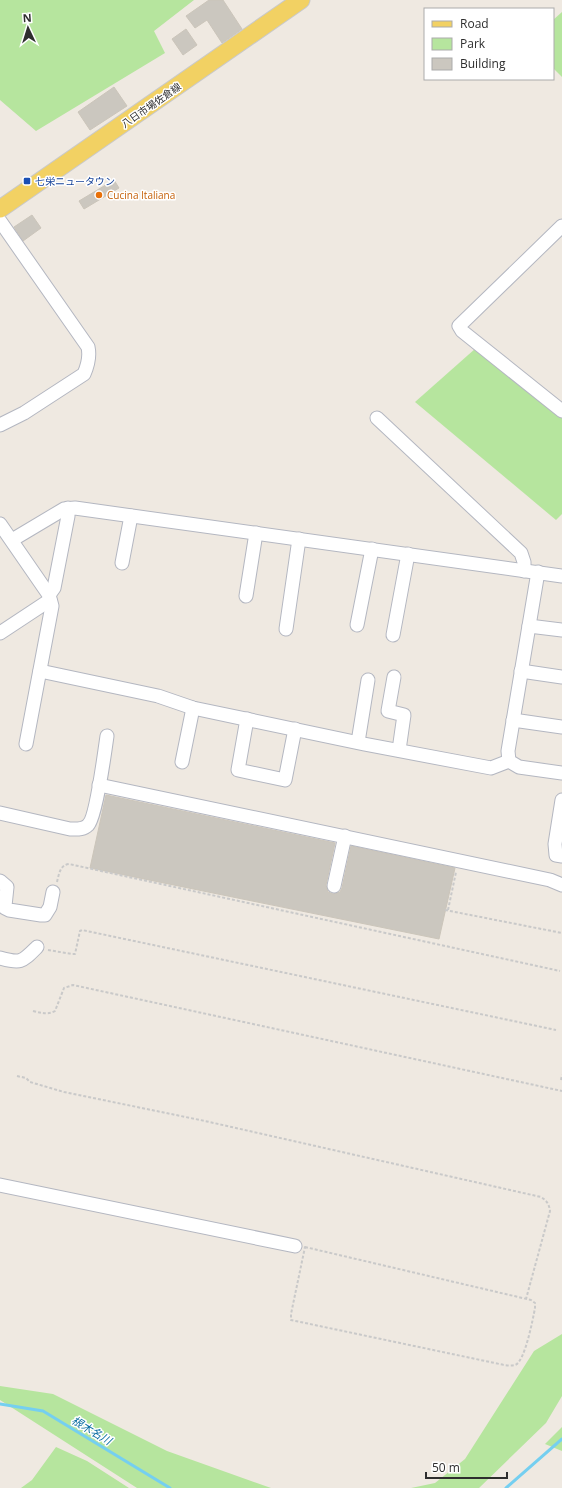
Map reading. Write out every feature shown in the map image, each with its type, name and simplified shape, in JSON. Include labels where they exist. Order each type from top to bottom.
[{"type":"main road","name":"八日市場佐倉線","points":[[0,209],[301,0]]},
{"type":"street","points":[[0,221],[88,347],[89,353],[87,367],[84,374],[24,413],[0,425]]},
{"type":"street","points":[[562,226],[460,326],[462,331],[562,411]]},
{"type":"street","points":[[377,418],[521,553],[524,562],[524,570]]},
{"type":"street","points":[[0,633],[50,598],[54,588],[68,516],[68,508]]},
{"type":"street","points":[[12,540],[64,509],[75,508],[562,576]]},
{"type":"street","points":[[122,563],[131,516]]},
{"type":"street","points":[[0,524],[50,598],[52,606],[26,744]]},
{"type":"street","points":[[246,596],[256,533]]},
{"type":"street","points":[[286,629],[299,539]]},
{"type":"street","points":[[357,625],[372,549]]},
{"type":"street","points":[[393,635],[408,554]]},
{"type":"street","points":[[509,761],[508,751],[538,572]]},
{"type":"street","points":[[529,626],[562,630]]},
{"type":"street","points":[[40,671],[158,696],[190,708],[491,768],[509,761]]},
{"type":"street","points":[[521,671],[562,677]]},
{"type":"street","points":[[394,677],[388,711],[404,715],[399,750]]},
{"type":"street","points":[[358,742],[368,680]]},
{"type":"street","points":[[182,762],[190,708]]},
{"type":"street","points":[[247,720],[238,770],[285,780],[295,729]]},
{"type":"street","points":[[513,720],[562,727]]},
{"type":"street","points":[[0,813],[70,829],[81,829],[89,824],[92,818],[99,785],[107,736]]},
{"type":"street","points":[[509,761],[519,767],[562,773]]},
{"type":"street","points":[[99,785],[458,860],[550,880],[562,885]]},
{"type":"street","points":[[562,800],[555,844],[556,855],[562,856]]},
{"type":"street","points":[[334,886],[345,836]]},
{"type":"street","points":[[0,881],[7,887],[5,908],[9,910],[45,915],[50,907],[53,892]]},
{"type":"street","points":[[0,958],[13,962],[22,961],[37,947]]},
{"type":"street","points":[[0,1185],[296,1246]]},
{"type":"path","points":[[458,860],[447,910],[562,933]]},
{"type":"path","points":[[53,892],[62,866],[69,864],[560,971]]},
{"type":"path","points":[[37,947],[75,954],[80,931],[82,930],[556,1030]]},
{"type":"path","points":[[33,1011],[42,1014],[55,1011],[64,988],[73,985],[562,1091]]},
{"type":"path","points":[[561,1080],[562,1075]]},
{"type":"path","points":[[17,1076],[43,1087],[64,1092],[205,1121],[541,1197],[549,1204],[550,1211],[526,1299]]},
{"type":"path","points":[[305,1247],[526,1299],[535,1303],[526,1346],[520,1362],[516,1365],[510,1366],[291,1320],[305,1247]]},
{"type":"green space","points":[[0,0],[194,0],[154,31],[165,53],[36,131],[0,100]]},
{"type":"green space","points":[[562,12],[562,77],[554,69],[554,19]]},
{"type":"green space","points":[[476,348],[562,417],[562,514],[556,520],[415,402]]},
{"type":"green space","points":[[562,1334],[562,1396],[546,1423],[479,1488],[411,1488],[435,1483],[465,1459],[534,1351]]},
{"type":"green space","points":[[0,1386],[53,1394],[167,1451],[271,1488],[137,1488],[0,1400]]},
{"type":"green space","points":[[562,1427],[562,1451],[545,1444]]},
{"type":"green space","points":[[56,1447],[87,1461],[129,1488],[21,1488],[32,1480]]},
{"type":"building","points":[[209,0],[223,0],[242,29],[222,43],[207,20],[195,28],[186,16]]},
{"type":"building","points":[[186,29],[197,45],[183,55],[172,39]]},
{"type":"building","points":[[114,87],[127,106],[90,130],[78,112]]},
{"type":"building","points":[[114,180],[119,188],[84,209],[79,201]]},
{"type":"building","points":[[32,215],[41,228],[23,241],[14,227]]},
{"type":"building","points":[[106,795],[335,843],[326,885],[328,892],[333,894],[340,892],[342,888],[351,846],[455,868],[439,939],[90,868]]},
{"type":"waterway","name":"根木名川","points":[[0,1404],[43,1411],[170,1488]]},
{"type":"waterway","name":"根木名川","points":[[506,1488],[562,1439]]},
{"type":"place","name":"七栄ニュータウン","points":[[27,181]]},
{"type":"place","name":"Cucina Italiana","points":[[99,195]]}]
